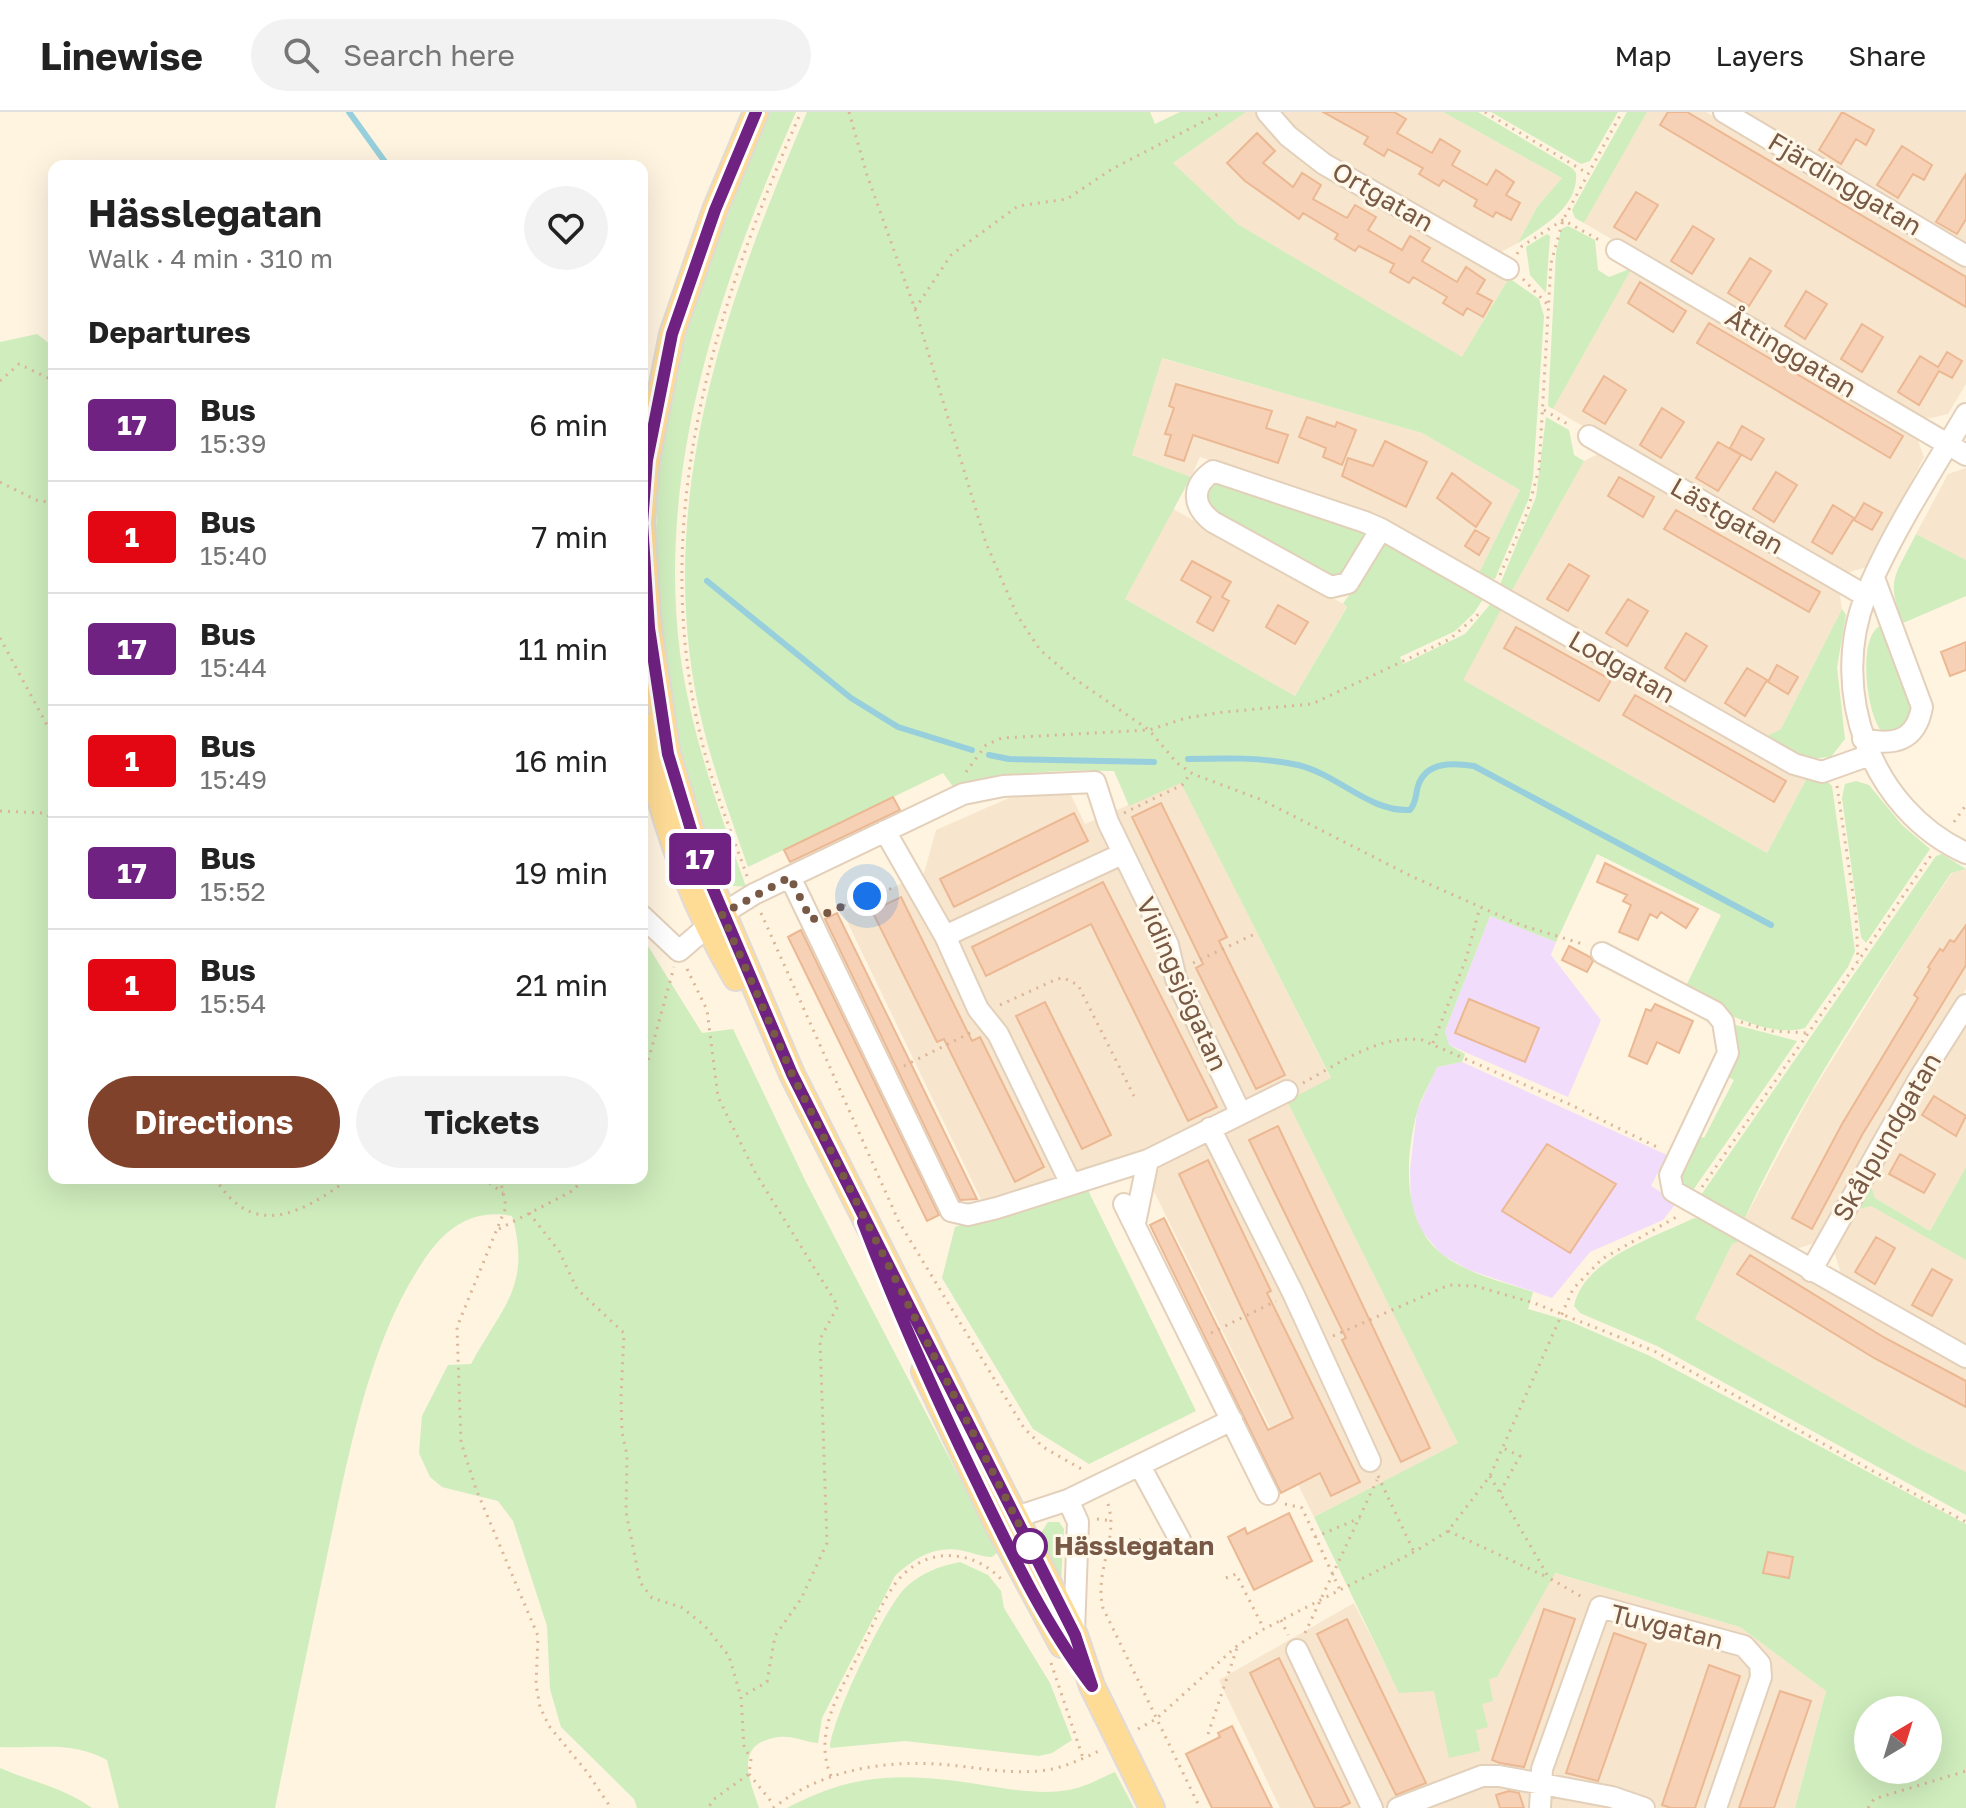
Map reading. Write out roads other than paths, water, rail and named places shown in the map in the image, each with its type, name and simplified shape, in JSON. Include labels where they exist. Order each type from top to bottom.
[{"type":"main road","points":[[648,467],[654,411],[672,334],[715,210],[756,112]]},
{"type":"main road","points":[[648,613],[668,754],[699,856],[714,920]]},
{"type":"main road","points":[[648,750],[665,820],[853,1197],[901,1322],[1006,1520],[1075,1635],[1092,1686],[1152,1808]]},
{"type":"main road","points":[[1006,1520],[1061,1643],[1092,1686]]},
{"type":"street","name":"Ortgatan","points":[[1267,112],[1288,136],[1324,164],[1508,269]]},
{"type":"street","name":"Fjärdinggatan","points":[[1724,112],[1966,256]]},
{"type":"street","name":"Åttinggatan","points":[[1617,250],[1957,450]]},
{"type":"street","points":[[1966,414],[1957,450],[1870,587],[1857,631],[1853,677],[1866,747],[1904,808],[1942,839],[1966,853]]},
{"type":"street","name":"Lästgatan","points":[[1589,436],[1870,587]]},
{"type":"street","name":"Lodgatan","points":[[1381,529],[1348,583],[1331,587],[1213,522],[1197,508],[1195,500],[1201,483],[1213,471],[1381,529],[1768,750],[1811,770],[1835,770],[1866,747]]},
{"type":"street","points":[[1866,747],[1901,741],[1917,725],[1922,707],[1870,587]]},
{"type":"street","name":"Vidingsjögatan","points":[[648,922],[679,951],[714,920],[754,894],[963,794],[1003,786],[1095,782],[1122,854],[1168,945],[1175,971],[1241,1114]]},
{"type":"street","points":[[885,831],[945,936],[1070,1182]]},
{"type":"street","points":[[945,936],[1122,854]]},
{"type":"street","points":[[790,877],[951,1211],[968,1215],[1148,1160],[1287,1091]]},
{"type":"street","points":[[1602,953],[1715,1012],[1723,1022],[1728,1053],[1669,1182],[1673,1191],[1966,1357]]},
{"type":"street","name":"Skålpundgatan","points":[[1811,1271],[1911,1093],[1966,1005]]},
{"type":"street","points":[[1210,1128],[1293,1293],[1374,1469]]},
{"type":"street","points":[[1135,1223],[1148,1160]]},
{"type":"street","points":[[1124,1204],[1268,1494]]},
{"type":"street","points":[[1006,1520],[1068,1500],[1232,1420]]},
{"type":"street","points":[[1140,1466],[1175,1545]]},
{"type":"street","points":[[1068,1500],[1078,1522],[1075,1635]]},
{"type":"street","name":"Tuvgatan","points":[[1540,1808],[1542,1769],[1600,1607],[1744,1646],[1760,1664],[1761,1677],[1716,1808]]},
{"type":"street","points":[[1297,1650],[1372,1808]]},
{"type":"street","points":[[1398,1808],[1482,1776],[1499,1776],[1539,1786],[1612,1797],[1644,1808]]},
{"type":"waterway","points":[[349,112],[384,160]]},
{"type":"waterway","points":[[707,581],[851,698],[898,727],[972,750]]},
{"type":"waterway","points":[[989,755],[1009,759],[1154,762]]},
{"type":"waterway","points":[[1188,759],[1285,762],[1313,770],[1381,805],[1410,810],[1418,786],[1427,772],[1449,764],[1474,766],[1771,925]]},
{"type":"place","name":"Hässlegatan","points":[[1030,1546]]}]
